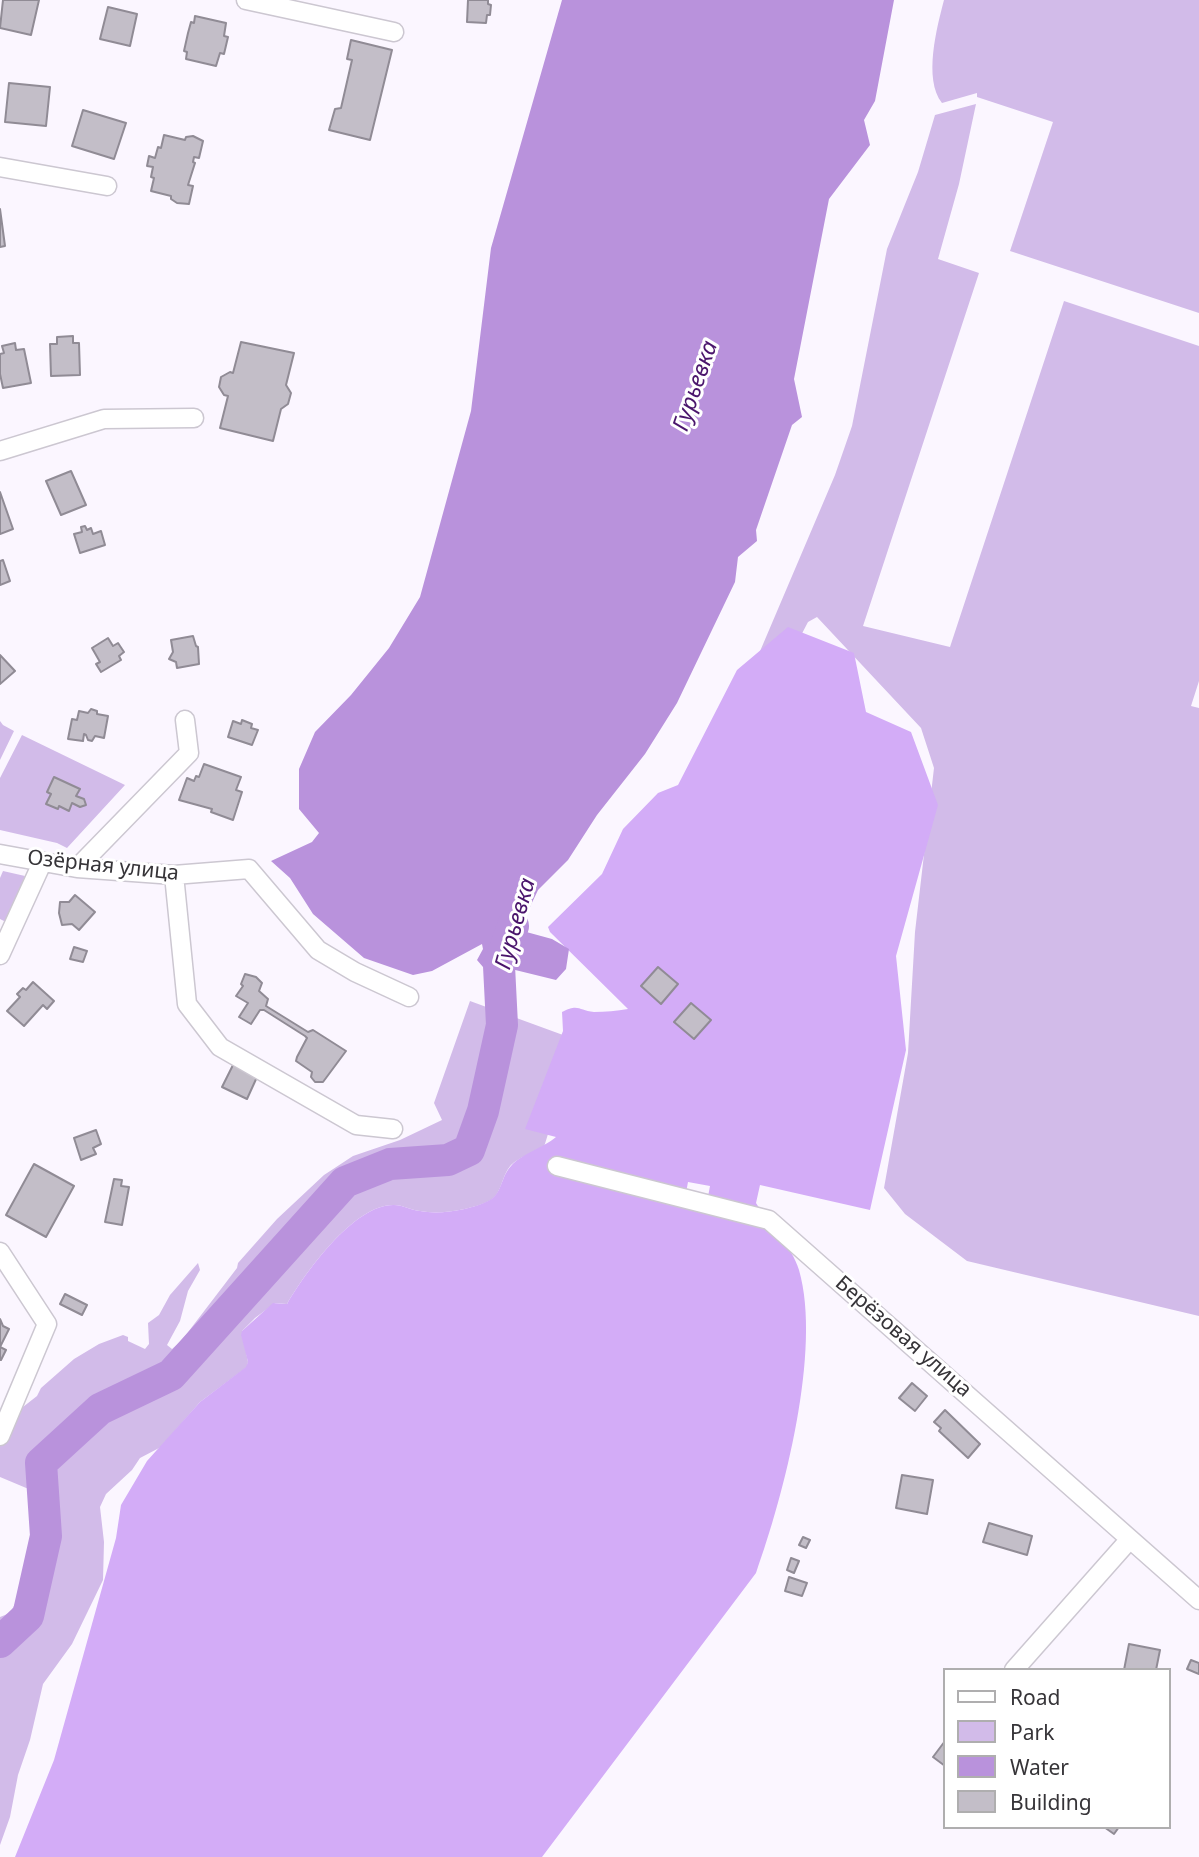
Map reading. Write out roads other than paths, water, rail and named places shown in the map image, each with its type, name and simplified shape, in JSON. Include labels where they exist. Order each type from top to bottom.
[{"type":"street","points":[[246,0],[394,32]]},
{"type":"street","points":[[0,167],[107,186]]},
{"type":"street","points":[[0,451],[104,419],[194,418]]},
{"type":"street","points":[[77,868],[188,752],[185,720]]},
{"type":"street","name":"Озёрная улица","points":[[0,854],[77,868],[174,875],[249,869],[317,950],[355,972],[409,996]]},
{"type":"street","points":[[0,955],[42,863]]},
{"type":"street","points":[[174,875],[187,1004],[220,1047],[356,1125],[393,1129]]},
{"type":"street","name":"Берёзовая улица","points":[[557,1167],[769,1220],[1199,1600]]},
{"type":"street","points":[[0,1252],[47,1324],[0,1436]]},
{"type":"street","points":[[1016,1668],[1130,1539]]},
{"type":"water","points":[[562,0],[894,0],[875,101],[864,120],[870,145],[829,199],[794,379],[802,417],[792,425],[756,530],[757,541],[738,557],[735,582],[677,703],[645,754],[597,815],[568,860],[538,890],[519,930],[552,939],[569,949],[566,969],[556,980],[499,966],[483,967],[477,960],[483,949],[482,944],[432,971],[413,975],[364,958],[313,914],[290,878],[271,861],[312,842],[319,833],[299,809],[299,769],[315,732],[351,695],[389,648],[420,597],[471,411],[491,248]]},
{"type":"waterway","name":"Гурьевка","points":[[0,1642],[28,1616],[46,1536],[41,1463],[100,1409],[171,1375],[345,1182],[390,1164],[448,1160],[469,1150],[483,1111],[502,1025],[499,966],[513,926]]}]
